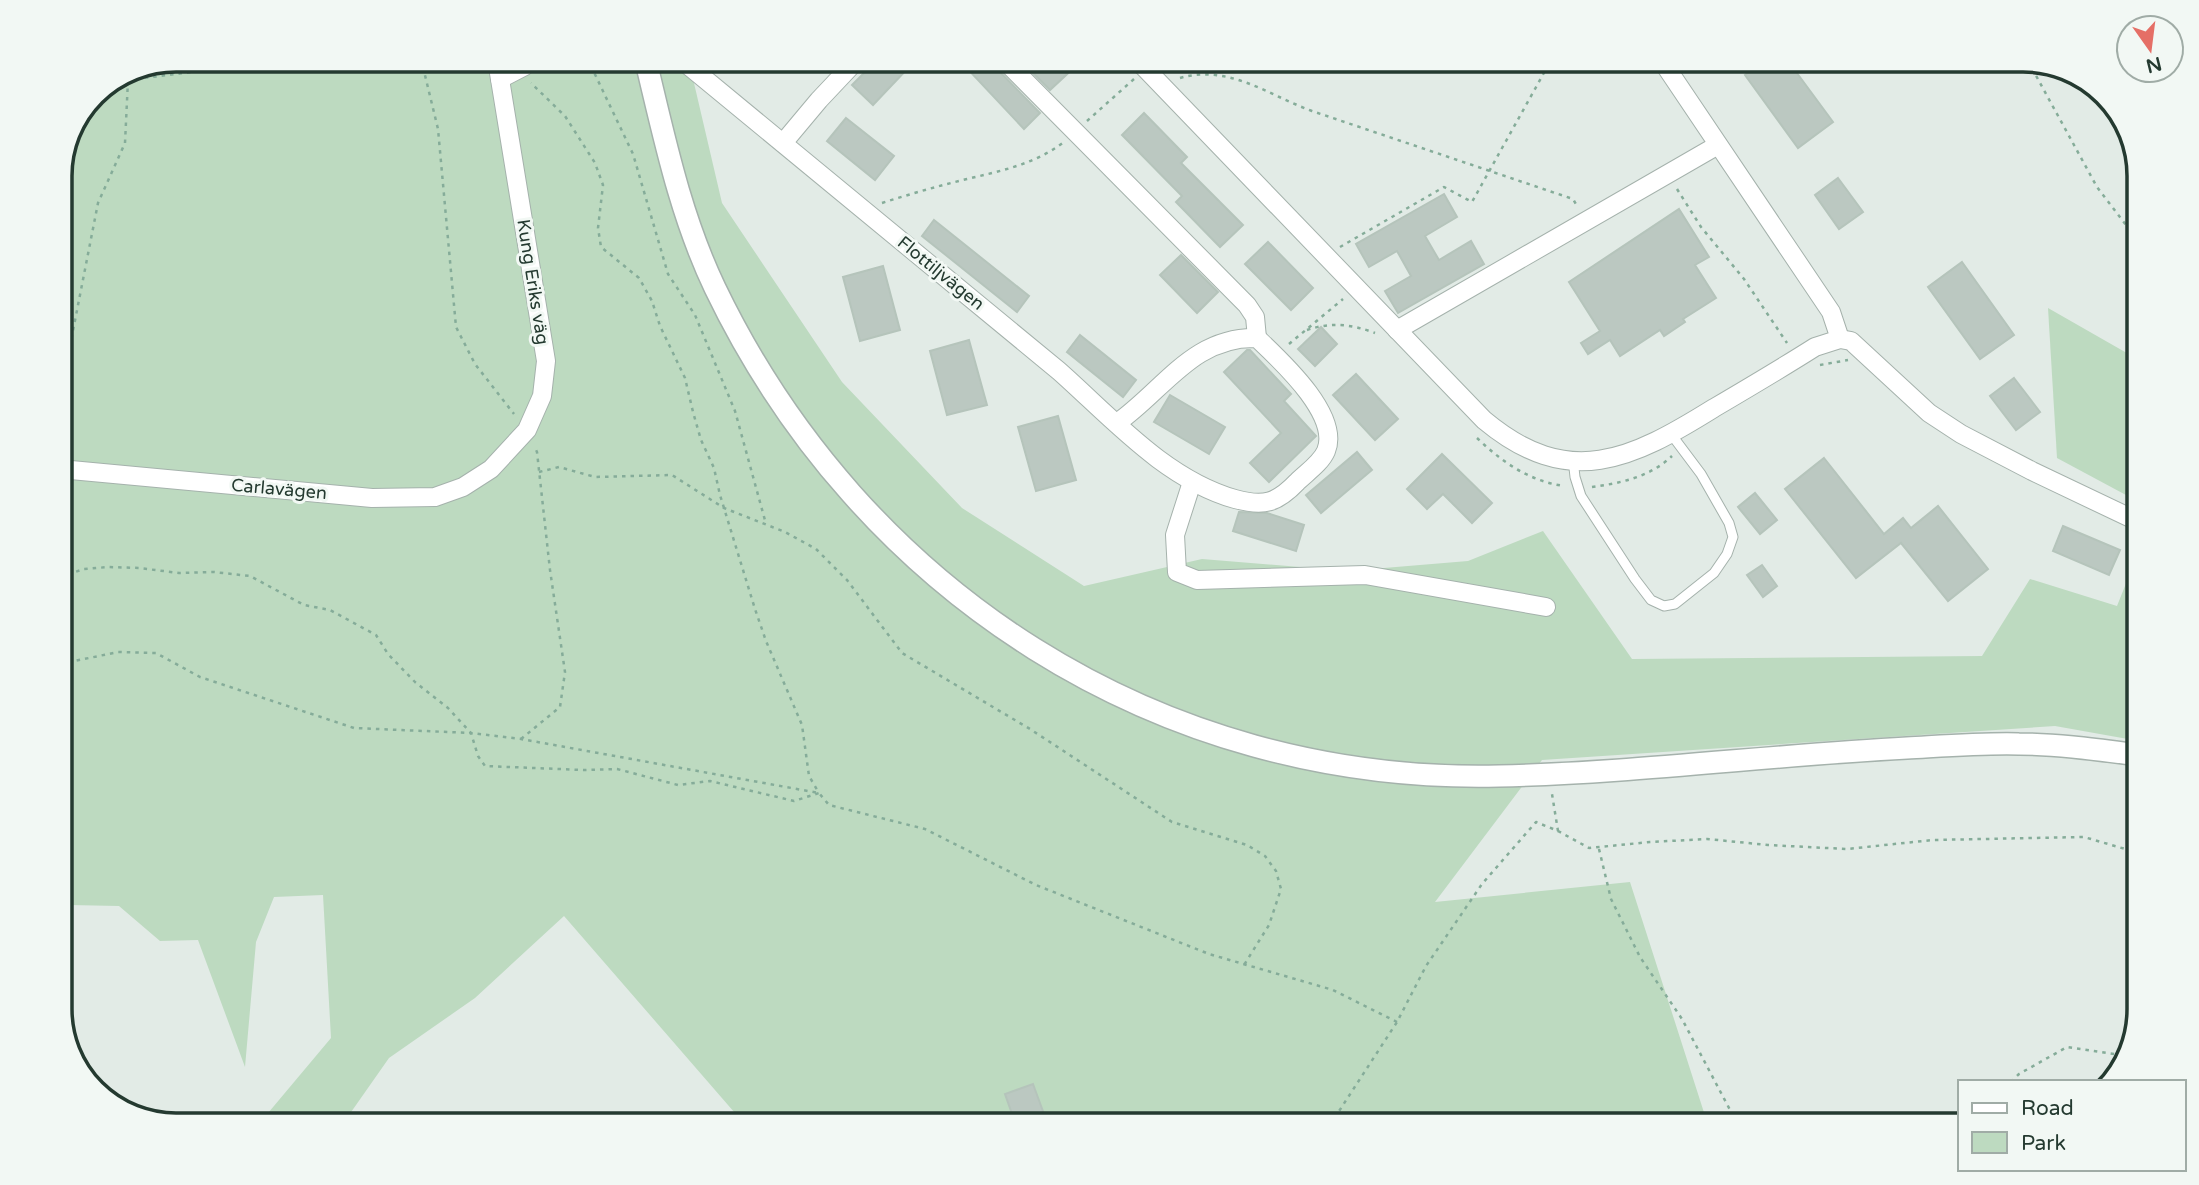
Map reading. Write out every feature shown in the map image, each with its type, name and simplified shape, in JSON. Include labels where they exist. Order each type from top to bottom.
[{"type":"street","points":[[648,72],[678,191],[715,288],[743,341],[796,423],[838,478],[878,525],[917,562],[969,604],[1024,642],[1093,682],[1177,721],[1234,741],[1286,755],[1401,773],[1488,776],[1554,773],[1965,745],[2021,744],[2127,754]]},
{"type":"street","name":"Flottiljvägen","points":[[696,72],[1059,371],[1176,472],[1192,482]]},
{"type":"street","points":[[783,143],[845,72]]},
{"type":"street","points":[[1016,72],[1247,305],[1255,317],[1256,338]]},
{"type":"street","points":[[1139,72],[1160,84],[1484,420],[1507,439],[1530,451],[1589,461],[1611,459],[1676,441],[1802,363],[1815,347],[1840,338],[1851,341],[1929,413],[1961,434],[2127,517]]},
{"type":"street","points":[[1669,72],[1831,312],[1840,338]]},
{"type":"street","name":"Kung Eriks väg","points":[[491,469],[527,430],[542,396],[546,361],[499,73]]},
{"type":"street","points":[[1397,330],[1718,145]]},
{"type":"street","points":[[1117,423],[1140,407],[1182,365],[1200,353],[1220,342],[1240,337],[1256,338],[1275,355],[1319,406],[1327,427],[1328,444],[1325,454],[1287,493],[1275,501],[1261,503],[1235,499],[1192,482],[1175,535],[1177,572],[1197,580],[1365,575],[1546,607]]},
{"type":"street","name":"Carlavägen","points":[[72,470],[372,498],[435,497],[463,487],[491,469]]},
{"type":"lane","points":[[1573,459],[1579,488],[1590,510],[1651,600],[1664,606],[1675,604],[1714,573],[1727,554],[1733,537],[1720,506],[1701,474],[1676,441]]},
{"type":"path","points":[[142,78],[193,72]]},
{"type":"path","points":[[424,72],[438,129],[456,327],[475,364],[527,430],[537,452],[565,672],[560,707],[521,739]]},
{"type":"path","points":[[525,72],[536,90],[565,116],[595,163],[603,185],[598,228],[601,247],[639,278],[652,301],[660,326],[685,378],[701,440],[714,468],[766,641],[802,725],[808,776],[828,805],[925,829],[1036,885],[1209,954],[1333,990],[1398,1022]]},
{"type":"path","points":[[594,72],[632,154],[667,274],[695,314],[735,411],[766,524]]},
{"type":"path","points":[[866,211],[913,193],[1014,168],[1042,157],[1074,133],[1136,72]]},
{"type":"path","points":[[1325,256],[1444,187],[1472,202],[1544,72]]},
{"type":"path","points":[[2036,74],[2097,187],[2127,226]]},
{"type":"path","points":[[1160,84],[1184,76],[1226,75],[1245,81],[1287,102],[1573,199],[1587,221]]},
{"type":"path","points":[[72,336],[98,203],[125,143],[128,84]]},
{"type":"path","points":[[1668,174],[1701,227],[1744,279],[1802,363],[1843,361],[1850,359],[1861,349]]},
{"type":"path","points":[[1275,355],[1343,298]]},
{"type":"path","points":[[1307,330],[1323,325],[1341,324],[1359,327],[1378,335],[1369,326]]},
{"type":"path","points":[[1472,433],[1493,454],[1517,470],[1535,479],[1579,488],[1611,484],[1648,473],[1661,466],[1676,441]]},
{"type":"path","points":[[539,472],[559,467],[595,477],[672,475],[724,508],[766,524],[816,549],[847,580],[901,653],[1030,729],[1171,821],[1247,845],[1265,856],[1276,871],[1281,889],[1269,925],[1244,965]]},
{"type":"path","points":[[72,573],[109,566],[250,576],[304,605],[330,610],[376,635],[388,654],[415,682],[448,708],[471,733],[478,756],[485,766],[617,769],[678,785],[710,781],[794,801],[819,793]]},
{"type":"path","points":[[72,662],[118,652],[156,653],[200,677],[354,728],[471,733],[521,739],[819,793]]},
{"type":"path","points":[[1554,773],[1552,795],[1558,831]]},
{"type":"path","points":[[1338,1113],[1398,1022],[1426,965],[1482,884],[1536,822],[1589,848],[1707,839],[1847,849],[1933,840],[2084,837],[2127,850]]},
{"type":"path","points":[[1599,847],[1611,899],[1640,957],[1682,1019],[1732,1113]]},
{"type":"path","points":[[2013,1080],[2067,1047],[2117,1054]]},
{"type":"green space","points":[[691,72],[722,203],[842,382],[962,508],[1084,586],[1202,559],[1348,571],[1468,561],[1543,531],[1632,659],[1982,656],[2030,579],[2117,606],[2127,581],[2127,739],[2055,726],[1542,760],[1435,902],[1630,882],[1704,1113],[735,1113],[564,916],[475,998],[389,1058],[350,1113],[268,1113],[331,1038],[323,895],[274,897],[256,942],[245,1067],[198,940],[160,941],[119,906],[72,905],[72,169],[80,136],[89,118],[102,102],[118,89],[156,74]]},
{"type":"green space","points":[[2048,308],[2127,353],[2127,496],[2057,458]]},
{"type":"building","points":[[865,72],[904,72],[873,105],[852,85]]},
{"type":"building","points":[[971,72],[1000,72],[1040,113],[1024,129]]},
{"type":"building","points":[[1032,72],[1069,72],[1050,90]]},
{"type":"building","points":[[1749,72],[1796,72],[1833,122],[1798,148],[1745,75]]},
{"type":"building","points":[[1144,113],[1187,157],[1181,163],[1243,225],[1220,247],[1176,202],[1182,196],[1122,135]]},
{"type":"building","points":[[846,118],[894,156],[875,180],[827,141]]},
{"type":"building","points":[[1838,178],[1863,212],[1839,229],[1815,195]]},
{"type":"building","points":[[1444,194],[1457,217],[1425,236],[1439,260],[1471,241],[1484,264],[1398,313],[1385,291],[1411,276],[1397,251],[1369,267],[1356,244]]},
{"type":"building","points":[[1679,209],[1709,257],[1695,265],[1716,298],[1683,319],[1685,322],[1664,336],[1660,330],[1620,356],[1610,340],[1588,354],[1581,343],[1600,331],[1569,282]]},
{"type":"building","points":[[934,220],[1029,296],[1017,312],[922,236]]},
{"type":"building","points":[[1268,242],[1313,288],[1291,310],[1245,264]]},
{"type":"building","points":[[1181,255],[1218,292],[1197,313],[1160,275]]},
{"type":"building","points":[[1962,262],[2014,335],[1980,359],[1928,287]]},
{"type":"building","points":[[883,266],[900,330],[860,341],[843,277]]},
{"type":"building","points":[[1321,327],[1337,344],[1315,366],[1298,349]]},
{"type":"building","points":[[1080,335],[1136,380],[1123,397],[1067,352]]},
{"type":"building","points":[[969,340],[987,405],[947,415],[930,351]]},
{"type":"building","points":[[1250,350],[1291,394],[1284,401],[1316,436],[1269,482],[1250,463],[1281,433],[1224,372]]},
{"type":"building","points":[[1356,374],[1398,419],[1375,440],[1333,395]]},
{"type":"building","points":[[2014,378],[2040,412],[2016,430],[1990,396]]},
{"type":"building","points":[[1170,395],[1225,427],[1209,454],[1154,422]]},
{"type":"building","points":[[1058,416],[1076,480],[1036,491],[1018,427]]},
{"type":"building","points":[[1357,452],[1372,470],[1321,513],[1306,495]]},
{"type":"building","points":[[1442,454],[1492,503],[1472,523],[1443,494],[1427,509],[1407,489]]},
{"type":"building","points":[[1824,458],[1884,534],[1903,518],[1911,528],[1938,506],[1988,569],[1948,601],[1901,543],[1856,578],[1785,489]]},
{"type":"building","points":[[1755,493],[1777,520],[1760,534],[1738,507]]},
{"type":"building","points":[[1239,512],[1267,513],[1304,525],[1296,551],[1233,531]]},
{"type":"building","points":[[2063,526],[2120,550],[2109,575],[2053,551]]},
{"type":"building","points":[[1762,565],[1777,586],[1763,597],[1747,575]]},
{"type":"building","points":[[1033,1084],[1044,1113],[1012,1113],[1005,1094]]}]
